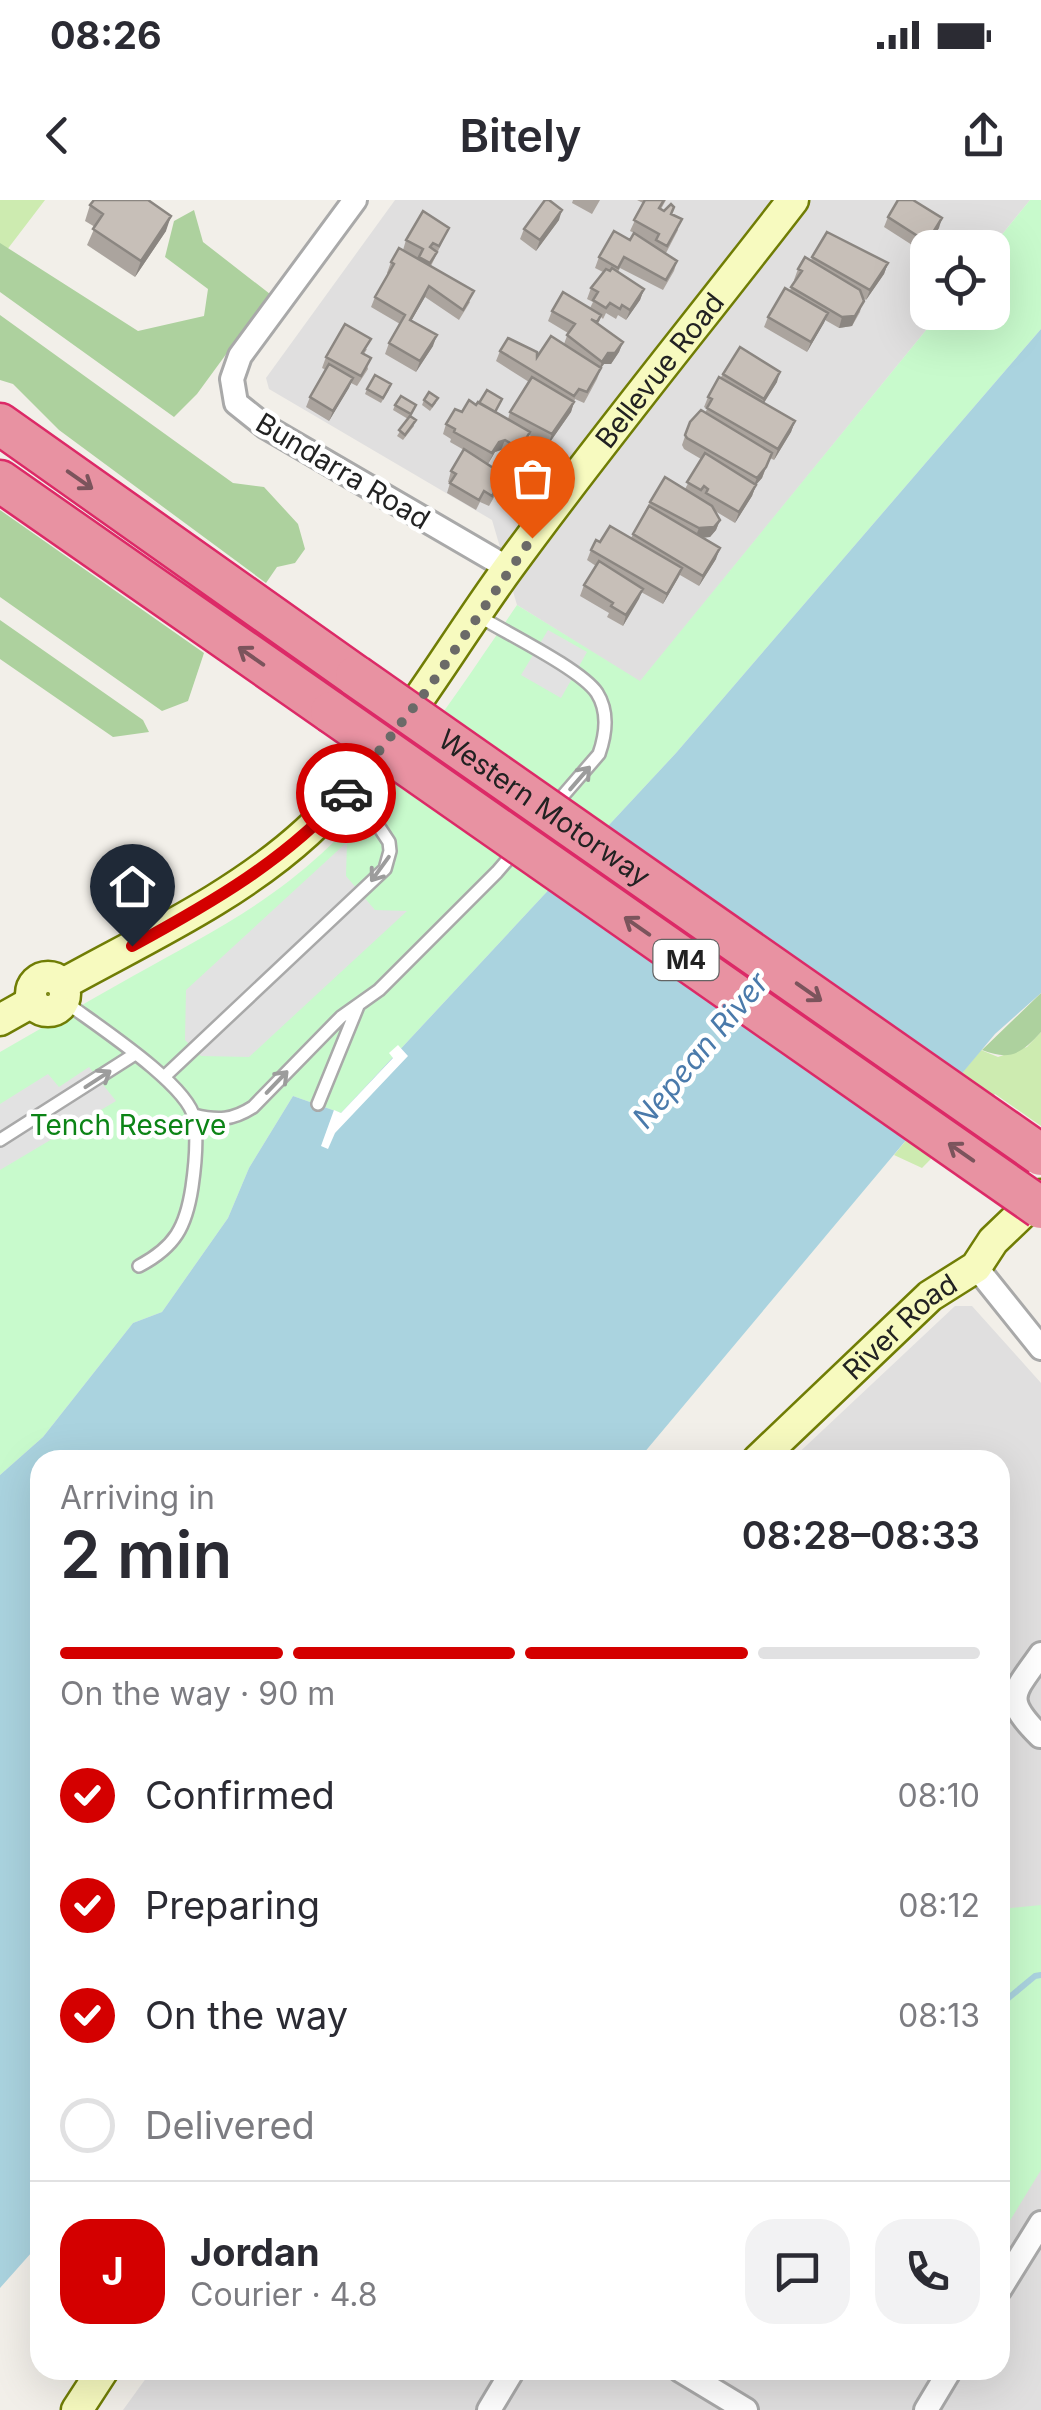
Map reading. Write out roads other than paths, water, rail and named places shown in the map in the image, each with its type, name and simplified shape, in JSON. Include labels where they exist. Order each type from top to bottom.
[{"type":"highway","name":"Western Motorway","points":[[0,424],[1041,1155]]},
{"type":"highway","name":"Western Motorway","points":[[0,481],[1041,1208]]},
{"type":"street","name":"Bundarra Road","points":[[355,200],[240,356],[232,379],[236,403],[266,427],[508,568]]},
{"type":"street","name":"Bellevue Road","points":[[63,992],[250,878],[305,834],[352,786],[428,689],[508,568],[793,200]]},
{"type":"street","points":[[0,1020],[32,1002],[40,1010],[52,1011],[63,992]]},
{"type":"street","name":"River Road","points":[[768,1450],[930,1296],[976,1267],[993,1241],[1041,1195]]},
{"type":"street","points":[[976,1267],[1041,1348]]},
{"type":"street","points":[[1040,1736],[1020,1716],[1016,1704],[1022,1681],[1041,1654]]},
{"type":"street","points":[[1010,2273],[1041,2222]]},
{"type":"street","points":[[77,2410],[96,2380]]},
{"type":"street","points":[[489,2410],[508,2380]]},
{"type":"street","points":[[696,2380],[746,2410]]},
{"type":"street","points":[[926,2410],[944,2380]]},
{"type":"lane","points":[[194,1115],[224,1120],[253,1107],[341,1017],[380,990],[497,872],[588,770],[604,739],[603,707],[595,689],[477,615]]},
{"type":"lane","points":[[164,1077],[385,868],[390,851],[388,842],[352,786]]},
{"type":"lane","points":[[63,992],[164,1077],[194,1115],[192,1182],[185,1220],[175,1240],[160,1255],[139,1266]]},
{"type":"lane","points":[[318,1104],[359,1004]]},
{"type":"lane","points":[[0,1140],[135,1054]]},
{"type":"water","name":"Nepean River","points":[[1041,329],[1041,993],[995,1034],[646,1450],[30,1450],[30,2254],[0,2288],[0,1475],[43,1437],[133,1323],[162,1312],[228,1218],[249,1168],[293,1096],[341,1113],[676,753]]},
{"type":"waterway","points":[[1010,1997],[1041,1975]]},
{"type":"park label","name":"Tench Reserve","points":[[128,1125]]}]
